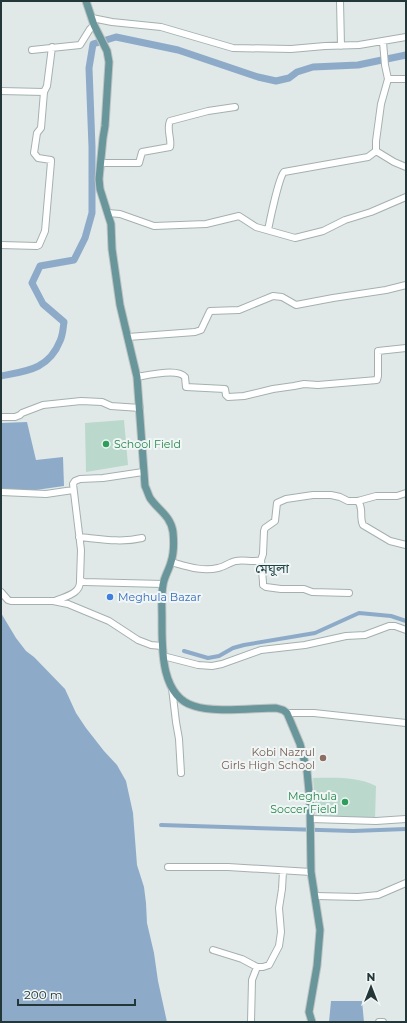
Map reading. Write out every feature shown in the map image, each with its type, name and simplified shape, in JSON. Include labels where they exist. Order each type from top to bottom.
[{"type":"main road","points":[[86,1],[94,24],[107,51],[109,74],[99,179],[100,189],[111,226],[112,249],[120,305],[137,377],[145,486],[149,497],[171,523],[173,554],[163,584],[162,597],[163,656],[168,678],[172,687],[182,700],[194,706],[224,709],[276,708],[283,710],[287,713],[300,744],[307,771],[312,837],[312,872],[320,936],[317,966],[309,1012],[312,1022]]},
{"type":"street","points":[[340,1],[340,46]]},
{"type":"street","points":[[32,50],[80,45],[94,24],[119,23],[161,27],[234,48],[291,49],[359,45],[383,43],[406,37]]},
{"type":"street","points":[[376,151],[381,104],[388,79],[383,43]]},
{"type":"street","points":[[1,245],[37,246],[39,245],[45,232],[51,160],[38,158],[34,153],[37,133],[41,128],[44,92],[48,86],[52,47]]},
{"type":"street","points":[[388,79],[406,79]]},
{"type":"street","points":[[1,91],[44,92]]},
{"type":"street","points":[[101,163],[139,163],[142,152],[170,147],[171,144],[168,125],[170,121],[208,111],[235,107]]},
{"type":"street","points":[[376,151],[394,162],[406,167]]},
{"type":"street","points":[[268,230],[278,187],[284,172],[343,160],[368,157],[376,151]]},
{"type":"street","points":[[108,213],[120,214],[154,226],[206,224],[239,216],[256,227],[295,238],[323,230],[406,197]]},
{"type":"street","points":[[128,337],[195,332],[201,330],[210,311],[240,310],[273,296],[282,297],[296,305],[386,290],[406,285]]},
{"type":"street","points":[[137,377],[162,373],[182,374],[185,377],[186,387],[225,389],[228,397],[244,396],[304,384],[318,385],[377,380],[378,351],[406,348]]},
{"type":"street","points":[[1,417],[20,416],[27,411],[43,405],[74,402],[102,402],[111,406],[140,408]]},
{"type":"street","points":[[53,601],[77,591],[80,588],[81,550],[73,490],[73,484],[75,481],[143,472]]},
{"type":"street","points":[[1,492],[46,494],[73,490]]},
{"type":"street","points":[[349,593],[312,592],[304,589],[281,589],[263,585],[261,560],[263,554],[264,532],[265,528],[275,521],[277,502],[286,499],[313,495],[331,495],[348,501],[358,502],[376,496],[397,496],[406,493]]},
{"type":"street","points":[[358,502],[362,510],[361,521],[363,525],[390,541],[406,545]]},
{"type":"street","points":[[79,537],[120,541],[131,541],[142,538]]},
{"type":"street","points":[[171,562],[203,569],[218,568],[237,561],[255,562],[261,560]]},
{"type":"street","points":[[80,580],[84,582],[163,584]]},
{"type":"street","points":[[1,592],[8,600],[11,601],[53,601],[77,607],[109,621],[138,640],[151,645],[162,646]]},
{"type":"street","points":[[163,656],[198,665],[212,666],[261,650],[306,645],[346,636],[365,635],[389,626],[395,626],[406,630]]},
{"type":"street","points":[[172,687],[179,739],[181,773]]},
{"type":"street","points":[[287,713],[314,713],[406,723]]},
{"type":"street","points":[[311,821],[406,820]]},
{"type":"street","points":[[168,867],[228,867],[312,872]]},
{"type":"street","points":[[213,950],[242,959],[257,967],[269,965],[279,946],[281,932],[279,908],[283,871]]},
{"type":"street","points":[[316,896],[358,897],[378,895],[406,883]]},
{"type":"street","points":[[251,1022],[252,980],[257,967]]},
{"type":"street","points":[[378,1022],[383,1022]]},
{"type":"green space","name":"School Field","points":[[124,420],[128,465],[86,472],[85,423]]},
{"type":"green space","name":"Meghula Soccer Field","points":[[313,778],[353,779],[376,786],[375,819],[316,817]]},
{"type":"water","points":[[27,422],[36,460],[63,457],[64,486],[1,495],[1,423]]},
{"type":"water","points":[[1,613],[16,638],[26,651],[34,657],[65,689],[76,713],[104,751],[117,765],[126,781],[133,813],[137,865],[144,887],[147,923],[167,1022],[1,1022]]},
{"type":"water","points":[[331,1001],[362,1001],[364,1022],[329,1022]]},
{"type":"waterway","points":[[1,376],[28,370],[43,363],[50,358],[62,336],[64,322],[43,304],[32,283],[40,266],[74,260],[85,238],[92,213],[92,147],[89,68],[93,44],[116,37],[178,50],[258,77],[276,81],[289,78],[297,72],[313,67],[358,65],[406,55]]},
{"type":"waterway","points":[[184,651],[208,658],[219,656],[233,648],[244,645],[315,633],[359,613],[391,616],[406,621]]},
{"type":"waterway","points":[[161,825],[353,831],[406,829]]},
{"type":"place","name":"School Field","points":[[106,444]]},
{"type":"place","name":"Meghula Bazar","points":[[110,597]]},
{"type":"place","name":"Kobi Nazrul Girls High School","points":[[323,758]]},
{"type":"place","name":"Meghula Soccer Field","points":[[345,802]]},
{"type":"district","name":"মেঘুলা","points":[[272,568]]}]
